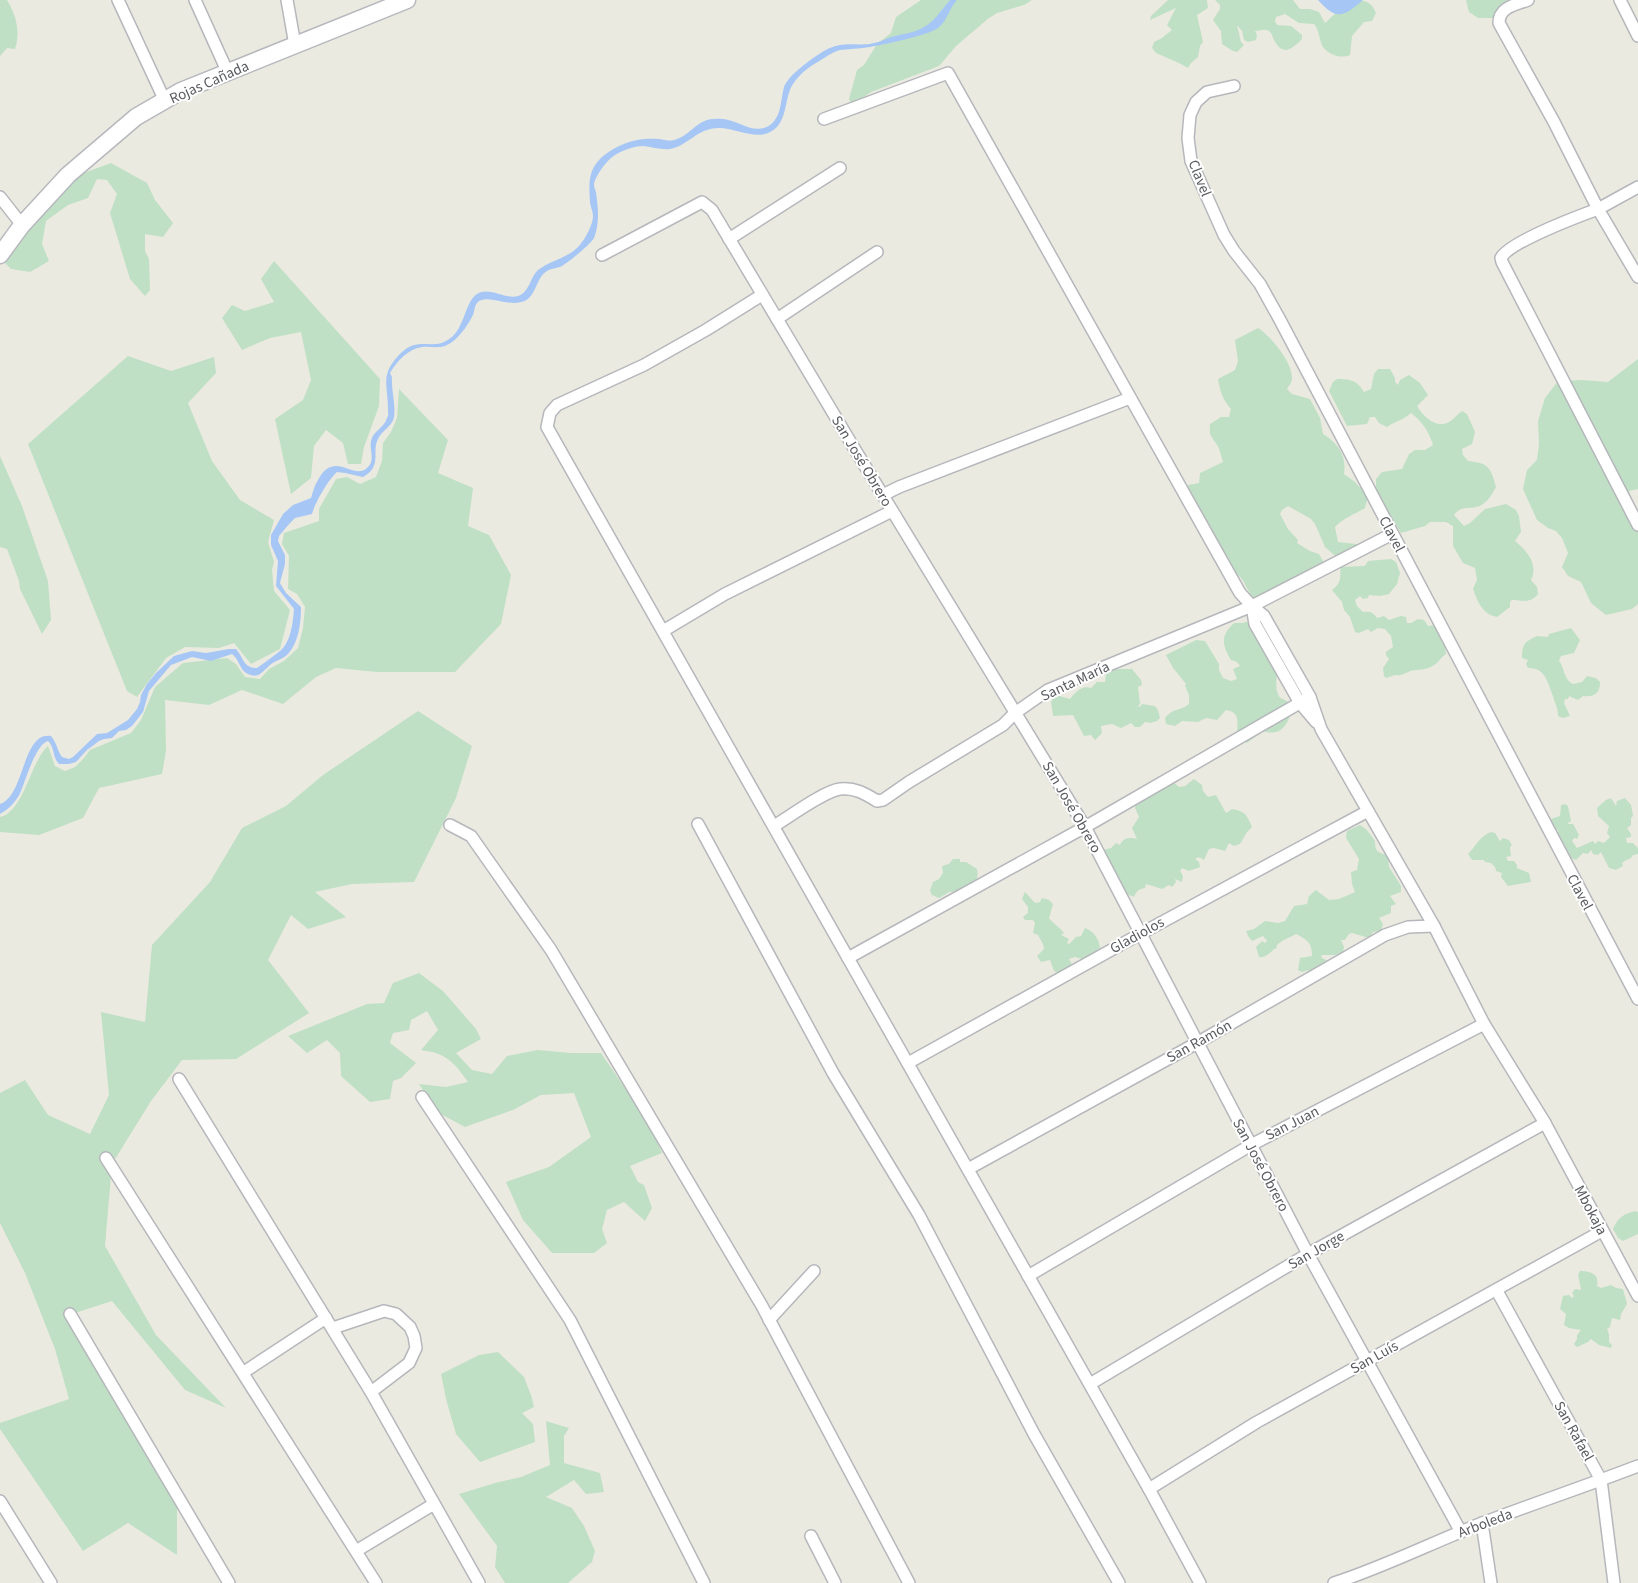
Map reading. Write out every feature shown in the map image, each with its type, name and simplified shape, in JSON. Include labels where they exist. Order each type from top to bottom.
[{"type":"main road","name":"Rojas Cañada","points":[[0,255],[22,226],[68,175],[136,117],[181,91],[407,0]]},
{"type":"street","points":[[118,0],[165,101]]},
{"type":"street","points":[[194,0],[228,72]]},
{"type":"street","points":[[287,0],[295,45]]},
{"type":"street","points":[[1528,0],[1509,6],[1501,14],[1499,23],[1554,122],[1598,209],[1638,277]]},
{"type":"street","points":[[1620,0],[1638,36]]},
{"type":"street","points":[[824,119],[948,73],[1240,593],[1264,616],[1310,697],[1321,729]]},
{"type":"street","name":"Clavel","points":[[1234,86],[1207,92],[1196,102],[1190,115],[1188,138],[1191,161],[1224,235],[1260,284],[1280,320],[1638,999]]},
{"type":"street","points":[[729,239],[840,168]]},
{"type":"street","points":[[1638,186],[1598,209],[1554,226],[1508,250],[1503,254],[1502,262],[1638,525]]},
{"type":"street","points":[[0,197],[22,226]]},
{"type":"street","name":"San José Obrero","points":[[602,255],[702,202],[712,210],[892,511],[1085,826],[1308,1254],[1461,1532]]},
{"type":"street","points":[[777,319],[877,252]]},
{"type":"street","points":[[762,295],[644,365],[557,406],[550,413],[547,427],[1150,1489],[1200,1583]]},
{"type":"street","points":[[883,495],[898,487],[1130,398]]},
{"type":"street","points":[[663,631],[725,594],[892,511]]},
{"type":"street","name":"Santa María","points":[[774,826],[825,794],[840,789],[863,792],[877,801],[883,800],[909,782],[1003,726],[1015,713],[1048,690],[1252,606],[1392,534]]},
{"type":"street","points":[[1252,606],[1255,624],[1300,703],[1321,729]]},
{"type":"street","points":[[848,958],[1085,826],[1310,697]]},
{"type":"street","name":"Mbokaja","points":[[1321,729],[1434,926],[1484,1024],[1545,1123],[1638,1296]]},
{"type":"street","name":"Gladiolos","points":[[908,1063],[1140,934],[1368,811]]},
{"type":"street","points":[[698,824],[833,1073],[919,1216],[1034,1434],[1119,1583]]},
{"type":"street","points":[[450,825],[471,836],[551,950],[769,1320],[908,1583]]},
{"type":"street","name":"San Ramón","points":[[968,1169],[1198,1042],[1385,935],[1408,927],[1434,926]]},
{"type":"street","name":"San Juan","points":[[1028,1276],[1250,1145],[1484,1024]]},
{"type":"street","points":[[179,1080],[371,1392],[479,1583]]},
{"type":"street","points":[[422,1097],[570,1320],[704,1583]]},
{"type":"street","name":"San Jorge","points":[[1090,1384],[1308,1254],[1545,1123]]},
{"type":"street","points":[[106,1158],[244,1372],[376,1583]]},
{"type":"street","name":"San Luís","points":[[1150,1489],[1257,1422],[1497,1291],[1602,1231]]},
{"type":"street","points":[[769,1320],[814,1271]]},
{"type":"street","name":"San Rafael","points":[[1497,1291],[1601,1480],[1614,1583]]},
{"type":"street","points":[[244,1372],[329,1323],[384,1311],[396,1314],[410,1327],[416,1348],[409,1363],[371,1392]]},
{"type":"street","points":[[70,1314],[229,1583]]},
{"type":"street","name":"Arboleda","points":[[1334,1583],[1362,1578],[1482,1523],[1638,1466]]},
{"type":"street","points":[[0,1501],[51,1583]]},
{"type":"street","points":[[356,1551],[434,1504]]},
{"type":"street","points":[[1482,1523],[1491,1583]]},
{"type":"street","points":[[811,1536],[835,1583]]},
{"type":"green space","points":[[0,0],[7,0],[10,6],[17,24],[18,36],[15,49],[7,48],[0,56]]},
{"type":"green space","points":[[921,0],[1032,0],[1024,5],[997,13],[989,18],[956,46],[939,66],[871,92],[851,103],[849,99],[857,70],[864,65],[877,44],[891,33],[896,17]]},
{"type":"green space","points":[[1168,0],[1207,0],[1208,8],[1197,15],[1203,42],[1200,46],[1198,57],[1188,68],[1156,53],[1152,48],[1154,42],[1172,30],[1167,25],[1176,8],[1150,20],[1151,16]]},
{"type":"green space","points":[[1215,0],[1293,0],[1300,9],[1310,9],[1319,12],[1325,23],[1350,0],[1369,3],[1376,13],[1372,21],[1364,22],[1352,36],[1350,55],[1347,56],[1335,56],[1328,52],[1322,45],[1314,24],[1299,23],[1285,14],[1276,17],[1275,21],[1277,25],[1291,26],[1302,35],[1302,39],[1295,46],[1284,50],[1277,45],[1271,33],[1266,30],[1255,31],[1257,35],[1256,40],[1248,42],[1244,40],[1242,31],[1237,25],[1241,42],[1244,45],[1237,52],[1222,44],[1221,31],[1213,20],[1220,9],[1220,5]]},
{"type":"green space","points":[[1466,0],[1518,0],[1504,3],[1497,8],[1497,16],[1493,18],[1478,18],[1469,12]]},
{"type":"green space","points":[[111,163],[147,183],[155,200],[173,223],[163,237],[145,234],[145,251],[149,259],[150,290],[145,296],[130,279],[110,213],[117,194],[107,180],[97,179],[88,198],[68,205],[46,221],[42,244],[49,261],[30,272],[11,269],[3,261],[29,223],[73,177]]},
{"type":"green space","points":[[274,261],[380,379],[379,406],[364,447],[361,464],[348,464],[343,443],[326,430],[314,446],[311,478],[291,494],[275,419],[303,400],[311,380],[301,332],[270,338],[242,350],[222,318],[232,305],[245,311],[274,302],[261,279]]},
{"type":"green space","points":[[1258,328],[1274,343],[1289,365],[1292,378],[1287,389],[1292,394],[1310,399],[1320,418],[1323,434],[1337,446],[1343,456],[1344,474],[1355,482],[1368,496],[1365,508],[1335,527],[1338,542],[1366,545],[1350,558],[1334,555],[1325,547],[1311,519],[1288,506],[1282,510],[1280,514],[1288,529],[1298,540],[1297,543],[1319,554],[1324,563],[1320,569],[1294,591],[1257,600],[1250,593],[1242,579],[1235,573],[1207,529],[1193,504],[1188,485],[1199,483],[1200,473],[1223,462],[1219,448],[1211,436],[1210,424],[1221,417],[1229,417],[1231,409],[1222,396],[1218,379],[1235,370],[1238,361],[1235,340]]},
{"type":"green space","points":[[128,356],[171,371],[214,357],[216,373],[188,403],[212,461],[240,500],[274,520],[268,542],[274,562],[272,570],[274,591],[290,610],[280,649],[251,664],[234,643],[219,648],[185,647],[166,658],[137,697],[127,691],[28,444]]},
{"type":"green space","points":[[1638,359],[1638,489],[1629,491],[1638,520],[1638,604],[1632,609],[1606,615],[1591,603],[1581,582],[1568,576],[1562,567],[1568,553],[1562,538],[1556,531],[1537,520],[1523,489],[1527,470],[1537,460],[1539,444],[1538,421],[1545,398],[1558,381],[1608,382]]},
{"type":"green space","points":[[1378,369],[1390,369],[1398,385],[1400,380],[1409,375],[1420,383],[1428,395],[1417,406],[1431,421],[1444,424],[1451,421],[1462,411],[1467,414],[1475,432],[1472,444],[1462,449],[1463,455],[1468,461],[1485,465],[1492,475],[1496,487],[1482,505],[1461,509],[1454,515],[1464,526],[1485,509],[1506,504],[1516,510],[1519,516],[1521,532],[1515,541],[1532,563],[1533,574],[1531,580],[1537,587],[1538,594],[1535,597],[1526,601],[1512,600],[1510,607],[1497,617],[1492,615],[1481,607],[1473,589],[1477,580],[1475,568],[1463,563],[1453,546],[1453,526],[1446,522],[1430,522],[1425,526],[1401,533],[1376,491],[1376,479],[1382,472],[1402,469],[1409,454],[1415,450],[1425,450],[1433,445],[1427,432],[1419,420],[1411,413],[1387,427],[1379,423],[1375,417],[1370,417],[1367,424],[1347,426],[1329,391],[1333,382],[1337,379],[1353,381],[1364,392],[1371,389],[1374,374]]},
{"type":"green space","points":[[399,389],[448,440],[438,473],[473,488],[468,526],[489,535],[511,575],[501,624],[455,672],[377,672],[336,668],[316,677],[283,704],[242,690],[209,705],[165,700],[166,751],[162,774],[99,788],[83,818],[39,835],[0,832],[0,817],[8,813],[15,806],[36,763],[48,746],[55,766],[65,771],[75,767],[90,750],[131,733],[141,720],[155,687],[183,663],[227,658],[236,664],[245,677],[260,679],[269,669],[284,661],[298,648],[303,628],[305,607],[297,594],[288,589],[289,556],[282,544],[284,533],[319,521],[319,509],[336,479],[347,477],[360,484],[376,477],[382,461],[383,443],[391,432],[397,418]]},
{"type":"green space","points":[[0,456],[22,506],[48,581],[51,620],[42,634],[20,589],[19,581],[7,549],[0,547]]},
{"type":"green space","points":[[1391,559],[1396,562],[1400,573],[1397,584],[1389,594],[1380,596],[1369,595],[1368,598],[1363,599],[1360,596],[1355,600],[1357,606],[1363,612],[1371,612],[1377,618],[1384,616],[1389,620],[1401,616],[1406,617],[1407,623],[1418,619],[1424,620],[1428,626],[1436,625],[1445,645],[1446,654],[1436,664],[1428,668],[1386,678],[1383,668],[1389,659],[1386,652],[1393,647],[1391,636],[1385,629],[1378,628],[1371,632],[1368,629],[1359,633],[1355,632],[1342,602],[1332,590],[1339,582],[1341,567],[1365,566],[1368,561]]},
{"type":"green space","points":[[1234,623],[1251,623],[1271,640],[1282,656],[1284,662],[1278,672],[1276,686],[1279,696],[1288,702],[1292,709],[1286,725],[1279,731],[1263,731],[1247,743],[1237,735],[1237,719],[1231,711],[1226,710],[1217,720],[1206,718],[1198,722],[1182,721],[1175,726],[1166,724],[1165,718],[1168,715],[1189,704],[1189,695],[1186,684],[1173,668],[1166,655],[1196,640],[1205,641],[1219,664],[1219,670],[1223,678],[1231,681],[1237,679],[1233,669],[1240,666],[1237,662],[1231,660],[1224,641],[1226,632]]},
{"type":"green space","points":[[1571,628],[1580,640],[1574,653],[1561,656],[1559,661],[1566,676],[1573,684],[1582,682],[1587,676],[1596,678],[1600,682],[1600,686],[1596,694],[1583,696],[1578,700],[1569,696],[1568,699],[1565,699],[1564,703],[1570,716],[1563,718],[1558,716],[1557,708],[1545,677],[1538,670],[1528,668],[1526,664],[1528,660],[1522,658],[1522,653],[1525,644],[1533,638],[1537,636],[1548,637],[1549,634]]},
{"type":"green space","points":[[1112,669],[1132,669],[1141,680],[1142,685],[1138,687],[1140,704],[1138,706],[1140,707],[1142,704],[1155,706],[1160,718],[1156,722],[1145,722],[1140,727],[1135,727],[1131,723],[1121,728],[1112,724],[1101,726],[1102,733],[1095,740],[1091,735],[1084,736],[1073,715],[1053,716],[1051,702],[1056,695],[1070,699],[1082,688],[1091,688],[1097,682],[1105,682],[1106,674]]},
{"type":"green space","points":[[418,711],[472,746],[456,798],[414,882],[352,884],[315,892],[346,917],[308,929],[291,915],[268,960],[309,1013],[236,1059],[182,1060],[151,1101],[112,1164],[105,1246],[156,1335],[226,1408],[185,1390],[112,1301],[75,1313],[177,1484],[177,1555],[128,1523],[83,1551],[0,1429],[0,1423],[69,1399],[55,1349],[25,1273],[0,1223],[0,1093],[25,1080],[48,1115],[90,1134],[109,1095],[101,1012],[145,1022],[152,945],[210,882],[242,828],[286,806],[323,775]]},
{"type":"green space","points":[[1194,779],[1202,785],[1203,791],[1208,797],[1216,795],[1226,813],[1232,809],[1243,812],[1252,827],[1240,844],[1234,846],[1229,843],[1225,851],[1214,848],[1209,849],[1204,860],[1199,857],[1195,859],[1199,862],[1200,867],[1189,871],[1182,868],[1180,871],[1183,876],[1182,882],[1175,879],[1176,882],[1172,887],[1169,885],[1162,889],[1146,884],[1145,888],[1138,891],[1134,897],[1115,892],[1109,885],[1099,851],[1111,848],[1116,843],[1120,845],[1127,838],[1137,839],[1132,828],[1139,817],[1135,808],[1141,787],[1159,788],[1173,782],[1179,787],[1185,786]]},
{"type":"green space","points":[[1611,798],[1616,806],[1617,801],[1625,798],[1631,805],[1633,816],[1631,818],[1631,825],[1627,828],[1631,837],[1626,838],[1627,843],[1633,843],[1638,848],[1638,854],[1633,855],[1622,863],[1623,866],[1616,870],[1609,868],[1601,852],[1598,855],[1593,854],[1591,850],[1588,854],[1583,853],[1576,860],[1570,857],[1567,854],[1564,843],[1558,838],[1558,830],[1552,827],[1550,821],[1560,816],[1561,805],[1565,804],[1568,806],[1571,821],[1567,824],[1573,824],[1579,835],[1577,839],[1574,838],[1572,841],[1577,848],[1593,841],[1595,844],[1598,841],[1604,843],[1610,837],[1607,833],[1609,826],[1598,816],[1597,808]]},
{"type":"green space","points":[[1360,825],[1367,830],[1375,841],[1378,851],[1388,855],[1389,867],[1401,886],[1401,892],[1390,896],[1396,904],[1391,906],[1391,913],[1379,918],[1383,924],[1381,931],[1373,932],[1369,938],[1352,933],[1349,934],[1345,940],[1341,940],[1344,947],[1343,952],[1335,955],[1322,955],[1321,957],[1327,961],[1326,965],[1310,973],[1308,970],[1302,972],[1298,970],[1300,958],[1312,956],[1312,952],[1308,942],[1296,934],[1277,945],[1276,949],[1267,955],[1259,957],[1256,947],[1262,941],[1265,943],[1267,941],[1263,936],[1252,941],[1246,931],[1254,929],[1265,921],[1278,923],[1285,921],[1294,906],[1307,904],[1309,896],[1316,890],[1329,900],[1339,899],[1355,892],[1351,872],[1357,870],[1359,859],[1346,838],[1347,831]]},
{"type":"green space","points":[[1491,832],[1495,833],[1500,841],[1503,838],[1509,840],[1512,845],[1510,847],[1511,856],[1506,857],[1508,861],[1514,861],[1517,868],[1529,873],[1531,882],[1508,886],[1501,877],[1502,873],[1496,871],[1491,863],[1484,860],[1472,860],[1468,854],[1481,839]]},
{"type":"green space","points":[[953,859],[960,859],[960,862],[966,862],[977,869],[976,880],[959,892],[949,892],[939,898],[932,895],[930,891],[933,882],[939,879],[943,873],[942,866],[949,864]]},
{"type":"green space","points":[[1025,892],[1035,903],[1040,902],[1042,898],[1049,900],[1053,904],[1049,918],[1064,933],[1061,935],[1069,939],[1067,943],[1069,944],[1076,937],[1081,936],[1085,928],[1091,931],[1099,944],[1098,955],[1085,960],[1075,957],[1069,959],[1076,972],[1059,973],[1054,971],[1050,960],[1041,962],[1037,956],[1044,949],[1038,935],[1033,933],[1035,923],[1033,920],[1025,920],[1023,917],[1028,913],[1028,907],[1022,899]]},
{"type":"green space","points":[[419,973],[443,991],[476,1029],[481,1039],[456,1053],[472,1070],[492,1074],[507,1056],[538,1050],[601,1053],[648,1122],[662,1153],[630,1166],[638,1182],[644,1185],[652,1208],[645,1221],[624,1202],[607,1210],[602,1229],[607,1243],[594,1253],[552,1253],[523,1220],[506,1182],[549,1167],[591,1137],[574,1093],[541,1095],[513,1110],[465,1127],[437,1112],[419,1084],[446,1087],[468,1082],[449,1060],[437,1053],[421,1050],[438,1030],[427,1011],[411,1020],[409,1030],[393,1033],[390,1043],[416,1063],[401,1078],[393,1081],[390,1099],[370,1102],[341,1076],[340,1053],[327,1040],[307,1053],[288,1036],[367,1004],[384,1003],[393,983]]},
{"type":"green space","points":[[1635,1211],[1638,1212],[1638,1234],[1623,1241],[1618,1238],[1613,1229],[1622,1217]]},
{"type":"green space","points":[[1580,1271],[1596,1276],[1597,1286],[1601,1288],[1611,1285],[1623,1289],[1627,1304],[1620,1320],[1612,1318],[1610,1327],[1607,1329],[1609,1342],[1612,1345],[1611,1348],[1599,1345],[1591,1339],[1577,1347],[1574,1344],[1581,1330],[1564,1325],[1566,1314],[1560,1309],[1563,1296],[1569,1295],[1572,1298],[1574,1296],[1572,1293],[1575,1289],[1581,1290],[1578,1275]]},
{"type":"green space","points":[[498,1352],[524,1377],[534,1407],[522,1413],[533,1424],[535,1442],[480,1462],[456,1434],[441,1374],[479,1355]]},
{"type":"green space","points":[[546,1421],[569,1428],[564,1436],[564,1463],[600,1473],[604,1492],[586,1494],[574,1480],[546,1497],[572,1508],[584,1526],[595,1551],[592,1562],[568,1583],[505,1583],[495,1567],[497,1546],[459,1494],[521,1477],[550,1465]]},
{"type":"water","points":[[950,0],[957,0],[941,25],[932,31],[879,45],[840,50],[809,67],[793,84],[783,118],[775,129],[768,133],[757,135],[725,128],[711,129],[670,149],[639,146],[611,158],[601,170],[594,184],[598,221],[592,241],[566,264],[549,270],[544,274],[528,299],[515,303],[490,299],[479,301],[467,326],[452,342],[441,347],[417,348],[403,356],[390,373],[392,377],[394,417],[378,439],[373,468],[363,477],[337,472],[322,492],[312,514],[295,518],[279,536],[278,541],[285,555],[285,564],[280,583],[286,593],[301,607],[297,638],[288,654],[255,676],[245,672],[232,654],[211,661],[192,657],[171,665],[149,691],[143,712],[132,726],[126,730],[119,731],[112,738],[99,741],[76,762],[59,764],[48,741],[39,748],[17,798],[10,807],[0,814],[0,804],[8,799],[14,789],[34,743],[42,737],[51,736],[62,757],[69,759],[73,757],[97,734],[107,733],[128,720],[137,709],[147,684],[174,656],[192,651],[206,653],[236,649],[246,664],[252,668],[257,668],[284,647],[291,632],[294,609],[276,586],[278,561],[271,545],[271,535],[283,514],[293,505],[311,498],[318,480],[324,471],[331,467],[337,466],[362,471],[370,465],[372,459],[372,438],[384,424],[388,415],[387,375],[392,363],[398,356],[411,346],[417,344],[434,344],[446,341],[457,331],[469,303],[477,294],[492,292],[513,297],[518,296],[525,291],[538,270],[579,246],[584,240],[593,220],[589,192],[591,176],[601,158],[617,147],[632,141],[648,139],[675,140],[707,120],[723,119],[749,127],[764,128],[770,125],[777,116],[786,82],[813,58],[835,46],[870,44],[920,29],[928,25]]},
{"type":"water","points":[[1318,0],[1363,0],[1345,13],[1335,14]]}]
